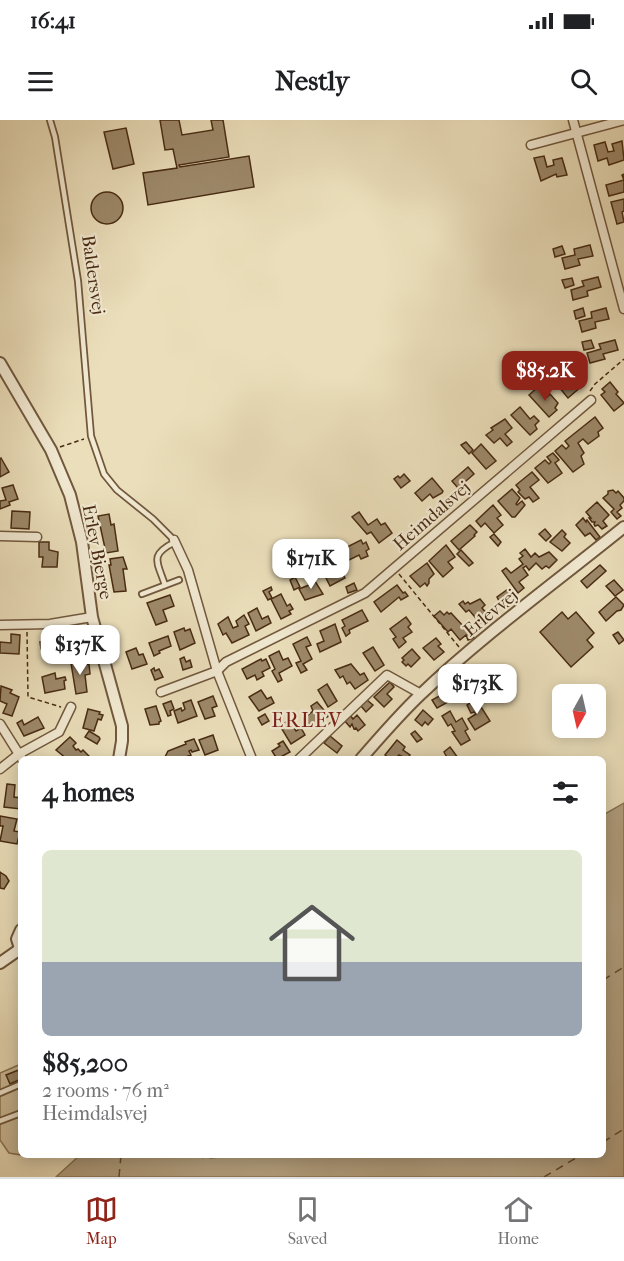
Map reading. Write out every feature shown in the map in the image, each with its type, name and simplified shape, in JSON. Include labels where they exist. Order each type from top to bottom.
[{"type":"street","points":[[573,120],[624,309]]},
{"type":"street","points":[[531,145],[624,120]]},
{"type":"street","name":"Erlev Bjerge","points":[[0,363],[3,376],[51,450],[70,495],[82,542],[92,617],[122,726],[120,756]]},
{"type":"street","name":"Heimdalsvej","points":[[217,671],[226,662],[365,593],[591,400]]},
{"type":"street","name":"Erlevvej","points":[[364,756],[421,694],[465,655],[624,527]]},
{"type":"street","points":[[0,536],[37,537]]},
{"type":"street","name":"Baldersvej","points":[[174,541],[188,570],[217,671],[251,756]]},
{"type":"street","points":[[0,625],[50,624],[92,617]]},
{"type":"street","points":[[161,692],[217,671]]},
{"type":"street","points":[[302,756],[387,675],[421,694]]},
{"type":"street","points":[[23,756],[59,732],[71,706]]},
{"type":"street","points":[[0,724],[20,756]]},
{"type":"street","points":[[0,769],[18,759]]},
{"type":"street","points":[[0,963],[18,951]]},
{"type":"lane","name":"Baldersvej","points":[[50,120],[56,137],[78,281],[91,436],[104,474],[117,490],[153,519],[174,541]]},
{"type":"lane","points":[[165,585],[157,562],[158,553],[174,541]]},
{"type":"lane","points":[[141,594],[179,580]]},
{"type":"lane","points":[[0,1093],[18,1085]]},
{"type":"lane","points":[[0,1121],[18,1114]]},
{"type":"path","points":[[591,400],[589,392],[595,384],[624,359]]},
{"type":"path","points":[[51,450],[91,436]]},
{"type":"path","points":[[395,569],[465,655]]},
{"type":"path","points":[[27,626],[28,697],[59,708],[71,706]]},
{"type":"shaded area","points":[[624,803],[624,1177],[56,1177],[77,1158],[606,1158],[606,813]]},
{"type":"shaded area","points":[[18,1065],[18,1154],[9,1153],[0,1140],[0,1073]]},
{"type":"building","points":[[160,120],[179,120],[182,135],[213,130],[211,120],[223,120],[229,157],[179,165],[180,167],[249,156],[254,187],[148,205],[143,173],[177,168],[173,149],[165,150]]},
{"type":"building","points":[[126,128],[134,164],[113,169],[104,132]]},
{"type":"building","points":[[622,141],[624,160],[609,165],[607,158],[598,161],[594,145],[605,142],[608,152],[614,151],[612,144]]},
{"type":"building","points":[[544,156],[547,167],[554,165],[553,160],[562,158],[567,175],[557,177],[556,174],[541,181],[534,158]]},
{"type":"building","points":[[624,180],[624,192],[609,196],[606,185]]},
{"type":"building","points":[[107,192],[118,197],[123,208],[118,219],[107,224],[96,219],[91,208],[96,197]]},
{"type":"building","points":[[624,199],[624,211],[622,212],[624,222],[617,224],[611,202]]},
{"type":"building","points":[[590,245],[593,256],[578,259],[580,265],[565,269],[562,258],[575,255],[574,249]]},
{"type":"building","points":[[562,246],[565,254],[555,257],[553,249]]},
{"type":"building","points":[[598,277],[601,287],[587,291],[588,296],[573,300],[571,290],[584,286],[582,281]]},
{"type":"building","points":[[572,278],[574,285],[565,288],[562,280]]},
{"type":"building","points":[[583,308],[585,316],[576,319],[574,311]]},
{"type":"building","points":[[606,308],[609,319],[595,322],[596,328],[582,332],[579,321],[592,318],[591,312]]},
{"type":"building","points":[[591,340],[594,348],[584,350],[582,342]]},
{"type":"building","points":[[615,340],[618,350],[603,354],[605,359],[590,363],[587,353],[601,349],[599,344]]},
{"type":"building","points":[[562,374],[569,383],[575,378],[582,386],[568,398],[554,381]]},
{"type":"building","points":[[610,382],[624,403],[614,411],[601,395],[605,392],[602,389]]},
{"type":"building","points":[[538,387],[547,397],[550,394],[558,403],[555,408],[557,410],[549,417],[529,395]]},
{"type":"building","points":[[520,407],[530,419],[534,416],[539,421],[535,425],[537,429],[530,435],[511,415]]},
{"type":"building","points":[[595,417],[603,428],[598,432],[599,436],[588,444],[583,439],[578,443],[584,453],[581,456],[584,464],[573,472],[555,451],[562,445],[566,449],[569,446],[565,441]]},
{"type":"building","points":[[505,419],[512,428],[505,434],[512,442],[507,446],[500,438],[494,443],[486,435],[493,430],[491,428]]},
{"type":"building","points":[[466,442],[473,450],[469,454],[461,445]]},
{"type":"building","points":[[481,444],[496,461],[486,469],[472,453]]},
{"type":"building","points":[[553,453],[559,460],[555,463],[562,473],[548,483],[535,468],[545,460],[549,464],[551,462],[547,457]]},
{"type":"building","points":[[0,459],[9,472],[0,477]]},
{"type":"building","points":[[468,467],[474,474],[458,488],[452,481]]},
{"type":"building","points":[[532,472],[539,480],[530,487],[539,498],[533,502],[529,497],[525,499],[518,492],[520,490],[516,485]]},
{"type":"building","points":[[404,474],[410,481],[401,488],[394,479]]},
{"type":"building","points":[[432,478],[443,491],[433,498],[430,494],[422,501],[415,493]]},
{"type":"building","points":[[13,485],[18,499],[0,509],[0,501],[6,500],[2,488]]},
{"type":"building","points":[[512,489],[520,498],[516,504],[522,501],[525,505],[515,517],[512,517],[498,501]]},
{"type":"building","points":[[613,490],[616,493],[618,491],[624,498],[620,505],[622,508],[617,512],[621,516],[617,519],[611,512],[614,509],[603,498],[608,491]]},
{"type":"building","points":[[597,502],[609,515],[603,521],[607,526],[602,529],[598,525],[595,526],[595,522],[592,522],[586,512]]},
{"type":"building","points":[[493,505],[501,515],[497,518],[503,525],[494,533],[485,523],[481,527],[476,521]]},
{"type":"building","points":[[12,511],[30,512],[29,529],[11,528]]},
{"type":"building","points":[[359,512],[368,525],[377,519],[381,525],[385,523],[392,533],[379,543],[371,532],[367,534],[352,517]]},
{"type":"building","points":[[109,514],[111,525],[114,524],[118,551],[106,553],[98,516]]},
{"type":"building","points":[[583,518],[600,537],[596,540],[590,533],[585,536],[576,525]]},
{"type":"building","points":[[470,525],[477,532],[459,550],[451,541]]},
{"type":"building","points":[[545,529],[551,536],[546,541],[539,534]]},
{"type":"building","points":[[562,530],[566,534],[564,537],[570,543],[562,551],[550,542]]},
{"type":"building","points":[[494,534],[501,542],[498,546],[490,537]]},
{"type":"building","points":[[361,540],[363,544],[366,542],[369,549],[366,551],[368,556],[361,559],[359,555],[347,561],[341,550]]},
{"type":"building","points":[[39,542],[49,542],[49,550],[58,552],[57,567],[42,567],[43,557],[39,557]]},
{"type":"building","points":[[446,545],[455,557],[448,562],[453,568],[443,577],[429,561]]},
{"type":"building","points":[[525,549],[531,557],[535,553],[539,557],[549,552],[557,560],[549,568],[546,566],[542,569],[536,563],[529,570],[526,566],[523,568],[528,575],[519,582],[524,588],[518,593],[502,571],[506,568],[511,573],[523,564],[519,559],[523,556],[520,553]]},
{"type":"building","points":[[461,550],[473,563],[469,566],[457,554]]},
{"type":"building","points":[[326,556],[335,573],[341,570],[345,578],[330,586],[318,562]]},
{"type":"building","points":[[123,557],[127,569],[123,569],[126,591],[114,592],[110,559]]},
{"type":"building","points":[[427,563],[434,574],[427,586],[425,583],[420,587],[410,576]]},
{"type":"building","points":[[600,565],[606,571],[587,588],[581,581]]},
{"type":"building","points":[[295,577],[300,587],[294,590],[290,580]]},
{"type":"building","points":[[313,578],[323,594],[305,600],[299,589],[309,585],[307,581]]},
{"type":"building","points":[[614,580],[623,590],[615,596],[606,586]]},
{"type":"building","points":[[354,583],[357,590],[348,593],[346,587]]},
{"type":"building","points":[[397,585],[408,596],[401,600],[399,597],[381,612],[374,602]]},
{"type":"building","points":[[271,587],[272,590],[269,592],[272,598],[268,600],[263,591]]},
{"type":"building","points":[[508,589],[515,602],[503,609],[497,597]]},
{"type":"building","points":[[281,594],[287,606],[290,604],[293,609],[289,611],[291,614],[281,619],[271,599]]},
{"type":"building","points":[[170,595],[174,606],[163,610],[167,621],[156,625],[147,603]]},
{"type":"building","points":[[616,597],[624,605],[606,621],[599,612]]},
{"type":"building","points":[[480,599],[485,605],[482,608],[489,616],[480,623],[469,610],[466,612],[459,604],[463,601],[465,604],[468,602],[470,604]]},
{"type":"building","points":[[257,608],[262,619],[268,616],[271,623],[256,631],[248,613]]},
{"type":"building","points":[[362,610],[368,621],[349,630],[350,633],[346,636],[342,628],[345,626],[342,620]]},
{"type":"building","points":[[440,611],[444,615],[447,612],[451,613],[464,627],[467,624],[472,629],[468,632],[472,632],[474,638],[468,640],[466,635],[460,640],[451,629],[448,632],[434,616]]},
{"type":"building","points":[[562,612],[568,619],[576,612],[594,633],[587,640],[593,647],[571,667],[540,632]]},
{"type":"building","points":[[244,615],[249,624],[245,626],[249,635],[232,643],[226,633],[223,635],[218,624],[228,617],[233,628],[238,626],[236,621]]},
{"type":"building","points":[[406,617],[411,624],[408,627],[412,632],[403,638],[406,642],[399,648],[393,639],[396,637],[390,629]]},
{"type":"building","points":[[335,624],[341,642],[320,652],[317,644],[324,641],[320,631]]},
{"type":"building","points":[[184,628],[185,631],[190,629],[195,643],[180,650],[174,632]]},
{"type":"building","points":[[618,632],[624,640],[619,644],[613,635]]},
{"type":"building","points":[[11,634],[20,635],[19,654],[0,653],[0,642],[11,643]]},
{"type":"building","points":[[168,636],[171,646],[154,656],[149,643]]},
{"type":"building","points":[[307,637],[311,645],[306,647],[312,659],[303,664],[307,670],[301,673],[296,663],[301,661],[293,644]]},
{"type":"building","points":[[436,638],[441,644],[438,646],[444,652],[434,660],[423,648]]},
{"type":"building","points":[[61,639],[72,641],[73,649],[57,652],[56,647],[41,649],[40,642]]},
{"type":"building","points":[[373,647],[384,665],[375,671],[363,653]]},
{"type":"building","points":[[136,648],[139,655],[143,654],[147,664],[132,669],[126,652]]},
{"type":"building","points":[[412,649],[420,658],[411,667],[408,664],[406,666],[402,658]]},
{"type":"building","points":[[279,651],[283,660],[288,658],[292,666],[279,673],[282,680],[278,682],[272,671],[275,669],[269,656]]},
{"type":"building","points":[[184,657],[186,662],[190,660],[192,667],[183,670],[180,659]]},
{"type":"building","points":[[261,659],[262,661],[266,659],[270,668],[262,672],[264,676],[257,680],[255,675],[247,679],[242,669]]},
{"type":"building","points":[[82,661],[83,665],[89,664],[90,674],[85,675],[87,692],[76,694],[71,663]]},
{"type":"building","points":[[351,664],[360,675],[364,673],[368,680],[355,689],[350,682],[347,684],[343,676],[340,678],[335,670]]},
{"type":"building","points":[[154,668],[155,671],[159,669],[163,677],[155,680],[151,670]]},
{"type":"building","points":[[55,673],[56,679],[65,677],[65,689],[45,693],[42,677]]},
{"type":"building","points":[[390,682],[394,687],[387,694],[392,699],[384,707],[374,697]]},
{"type":"building","points":[[457,683],[463,693],[453,698],[448,688]]},
{"type":"building","points":[[327,684],[337,701],[328,707],[318,690]]},
{"type":"building","points":[[1,686],[12,690],[10,693],[19,697],[12,716],[3,713],[7,704],[0,701]]},
{"type":"building","points":[[261,690],[267,699],[271,697],[274,703],[259,711],[249,697]]},
{"type":"building","points":[[443,694],[448,702],[437,708],[432,700]]},
{"type":"building","points":[[213,696],[217,706],[212,708],[215,716],[205,719],[198,702]]},
{"type":"building","points":[[476,699],[490,721],[475,730],[468,719],[476,714],[471,713],[467,705]]},
{"type":"building","points":[[191,700],[197,716],[178,723],[174,711],[181,708],[182,711],[185,709],[183,703]]},
{"type":"building","points":[[367,700],[373,705],[366,712],[361,706]]},
{"type":"building","points":[[171,701],[174,709],[168,716],[163,704]]},
{"type":"building","points":[[317,702],[329,716],[308,727],[303,719],[313,711],[311,706]]},
{"type":"building","points":[[156,706],[161,721],[159,724],[150,725],[145,709]]},
{"type":"building","points":[[88,709],[103,715],[101,720],[98,719],[94,731],[83,728]]},
{"type":"building","points":[[423,710],[433,719],[428,725],[425,722],[422,726],[415,720]]},
{"type":"building","points":[[450,711],[456,722],[462,718],[468,729],[465,731],[470,740],[461,745],[452,732],[455,731],[451,724],[448,726],[442,716]]},
{"type":"building","points":[[265,714],[269,721],[262,725],[258,718]]},
{"type":"building","points":[[350,715],[353,719],[357,715],[365,725],[358,731],[352,724],[350,727],[344,720]]},
{"type":"building","points":[[38,717],[44,728],[24,736],[17,723],[22,720],[24,725]]},
{"type":"building","points":[[289,720],[296,731],[301,728],[305,735],[291,744],[280,726]]},
{"type":"building","points":[[89,731],[99,737],[97,744],[85,737]]},
{"type":"building","points":[[415,731],[422,739],[417,742],[411,734]]},
{"type":"building","points":[[213,735],[218,750],[205,755],[199,740]]},
{"type":"building","points":[[330,736],[342,746],[337,753],[324,743]]},
{"type":"building","points":[[70,737],[76,743],[73,746],[76,750],[81,752],[83,750],[89,756],[63,756],[56,750]]},
{"type":"building","points":[[194,739],[199,750],[189,751],[191,755],[188,756],[166,756],[168,751],[186,744],[185,742]]},
{"type":"building","points":[[397,740],[405,747],[403,750],[410,755],[386,756]]},
{"type":"building","points":[[283,741],[290,752],[283,756],[275,756],[272,751],[280,746],[278,744]]},
{"type":"building","points":[[450,747],[457,756],[446,756],[444,752]]},
{"type":"building","points":[[7,784],[15,785],[14,797],[18,798],[18,809],[4,807]]},
{"type":"building","points":[[0,816],[17,819],[14,831],[18,832],[17,844],[0,841],[3,826],[0,826]]},
{"type":"building","points":[[0,872],[9,881],[4,889],[0,888]]},
{"type":"building","points":[[18,1070],[18,1080],[10,1084],[6,1075]]},
{"type":"ferry route","points":[[606,978],[624,967]]},
{"type":"ferry route","points":[[606,1140],[624,1129]]},
{"type":"ferry route","points":[[119,1177],[121,1158]]},
{"type":"ferry route","points":[[544,1177],[576,1158]]},
{"type":"district","name":"ERLEV","points":[[307,720]]}]
